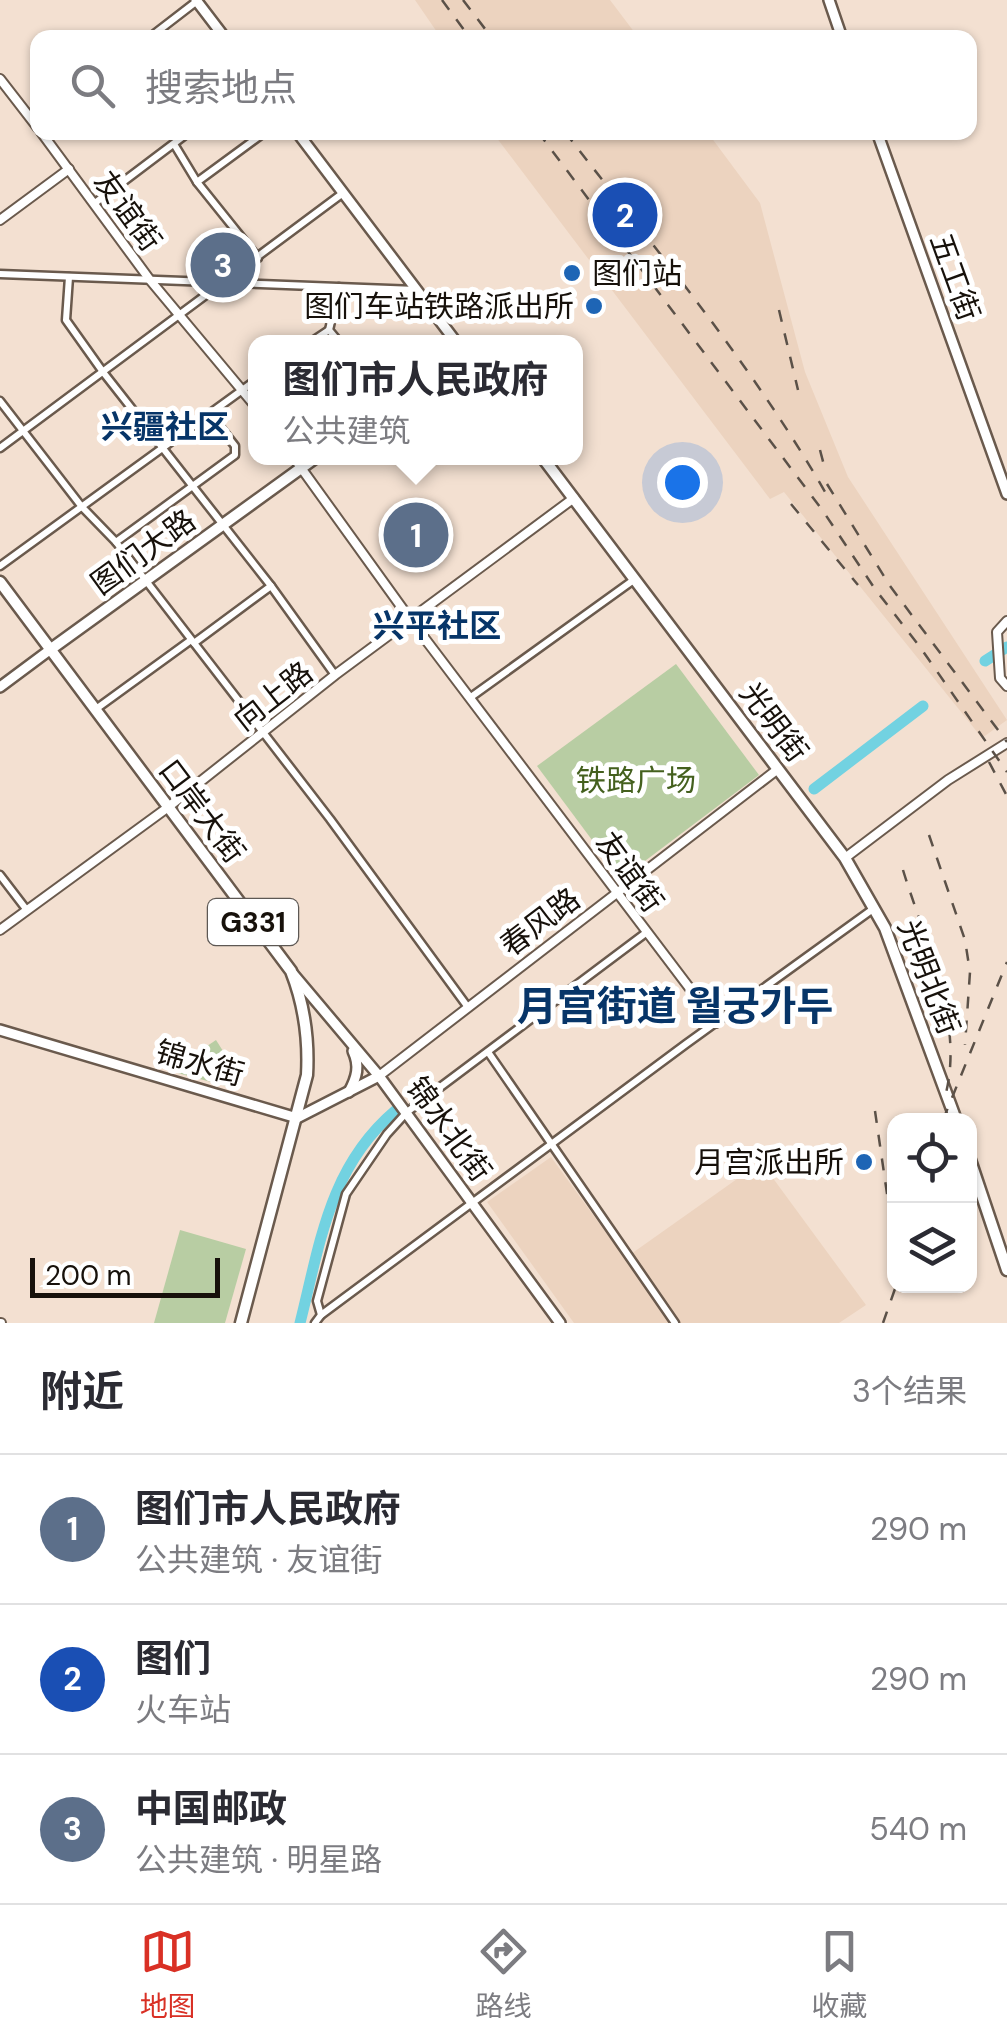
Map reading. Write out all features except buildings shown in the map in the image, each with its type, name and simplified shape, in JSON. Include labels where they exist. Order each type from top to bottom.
[{"type":"main road","points":[[196,0],[218,30]]},
{"type":"main road","points":[[828,0],[839,30]]},
{"type":"main road","points":[[303,140],[451,335]]},
{"type":"main road","name":"五工街","points":[[880,140],[1007,494]]},
{"type":"main road","name":"图们大路","points":[[0,687],[223,524],[294,465]]},
{"type":"main road","name":"光明街","points":[[548,465],[845,858]]},
{"type":"main road","name":"口岸大街","points":[[0,582],[291,972],[303,1009],[308,1060],[297,1118],[241,1323]]},
{"type":"main road","name":"光明北街","points":[[845,858],[874,908],[915,1005],[954,1113]]},
{"type":"main road","name":"锦水北街","points":[[291,972],[407,1112],[560,1323]]},
{"type":"main road","name":"锦水街","points":[[0,1030],[297,1118]]},
{"type":"main road","points":[[348,1039],[357,1060],[357,1074],[349,1092]]},
{"type":"main road","points":[[297,1118],[378,1076]]},
{"type":"main road","points":[[977,1181],[1007,1270]]},
{"type":"street","points":[[160,30],[196,0]]},
{"type":"street","name":"友谊街","points":[[0,79],[30,117]]},
{"type":"street","name":"友谊街","points":[[48,140],[150,280],[248,397]]},
{"type":"street","points":[[95,204],[179,140]]},
{"type":"street","points":[[197,182],[254,140]]},
{"type":"street","points":[[174,144],[197,182],[258,258]]},
{"type":"street","points":[[0,220],[69,169]]},
{"type":"street","points":[[0,448],[343,193]]},
{"type":"street","points":[[0,274],[416,290]]},
{"type":"street","points":[[68,277],[66,320],[271,586],[335,676]]},
{"type":"street","points":[[322,335],[329,330],[339,287]]},
{"type":"street","points":[[329,330],[333,335]]},
{"type":"street","points":[[0,566],[248,386]]},
{"type":"street","points":[[0,401],[82,508],[146,580],[467,1006]]},
{"type":"street","points":[[116,542],[235,455],[235,446],[210,414]]},
{"type":"street","name":"友谊街","points":[[300,465],[410,619],[716,1023]]},
{"type":"street","name":"向上路","points":[[0,930],[574,498]]},
{"type":"street","points":[[471,697],[635,579]]},
{"type":"street","points":[[96,709],[271,586]]},
{"type":"street","points":[[1007,621],[996,632],[1000,678],[1007,686]]},
{"type":"street","points":[[845,858],[948,780],[1007,743]]},
{"type":"street","name":"春风路","points":[[378,1076],[778,769]]},
{"type":"street","points":[[0,874],[26,909]]},
{"type":"street","points":[[315,1323],[874,908]]},
{"type":"street","points":[[322,1315],[317,1300],[346,1194],[387,1134],[407,1112],[646,932]]},
{"type":"street","points":[[488,1052],[675,1323]]},
{"type":"shaded area","points":[[415,0],[610,0],[633,30],[436,30]]},
{"type":"shaded area","points":[[498,140],[713,140],[760,203],[805,372],[848,477],[1007,720],[982,738],[784,492],[770,499]]},
{"type":"shaded area","points":[[551,1157],[671,1323],[574,1323],[487,1202]]},
{"type":"shaded area","points":[[761,1162],[866,1305],[839,1323],[679,1323],[631,1254]]},
{"type":"green space","name":"铁路广场","points":[[676,664],[759,775],[621,879],[537,766]]},
{"type":"green space","points":[[216,1040],[230,1062],[226,1086],[170,1071]]},
{"type":"green space","points":[[180,1230],[246,1249],[225,1323],[154,1323]]},
{"type":"waterway","points":[[985,661],[1007,647]]},
{"type":"waterway","points":[[814,789],[923,706]]},
{"type":"waterway","points":[[300,1323],[321,1236],[341,1182],[373,1133],[395,1111]]},
{"type":"railway","points":[[442,0],[464,30]]},
{"type":"railway","points":[[463,0],[486,30]]},
{"type":"railway","points":[[544,140],[823,511],[1007,772]]},
{"type":"railway","points":[[571,140],[737,356],[828,497]]},
{"type":"railway","points":[[779,310],[798,390]]},
{"type":"railway","points":[[820,450],[825,469]]},
{"type":"railway","points":[[827,484],[890,586],[1007,742]]},
{"type":"railway","points":[[791,504],[858,585]]},
{"type":"railway","points":[[989,762],[1007,796]]},
{"type":"railway","points":[[929,835],[965,940],[970,972],[965,1045]]},
{"type":"railway","points":[[903,870],[946,1009],[950,1037],[946,1093]]},
{"type":"railway","points":[[946,1113],[1007,962]]},
{"type":"railway","points":[[875,1111],[888,1203]]},
{"type":"railway","points":[[883,1323],[894,1293]]},
{"type":"place","name":"图们","points":[[625,215]]},
{"type":"place","name":"中国邮政","points":[[223,265]]},
{"type":"place","name":"图们站","points":[[572,273]]},
{"type":"place","name":"图们车站铁路派出所","points":[[594,306]]},
{"type":"place","name":"图们市人民政府","points":[[416,535]]},
{"type":"place","name":"月宫派出所","points":[[864,1162]]},
{"type":"district","name":"兴疆社区","points":[[165,427]]},
{"type":"district","name":"兴平社区","points":[[437,626]]},
{"type":"district","name":"月宫街道 월궁가두","points":[[675,1006]]}]
